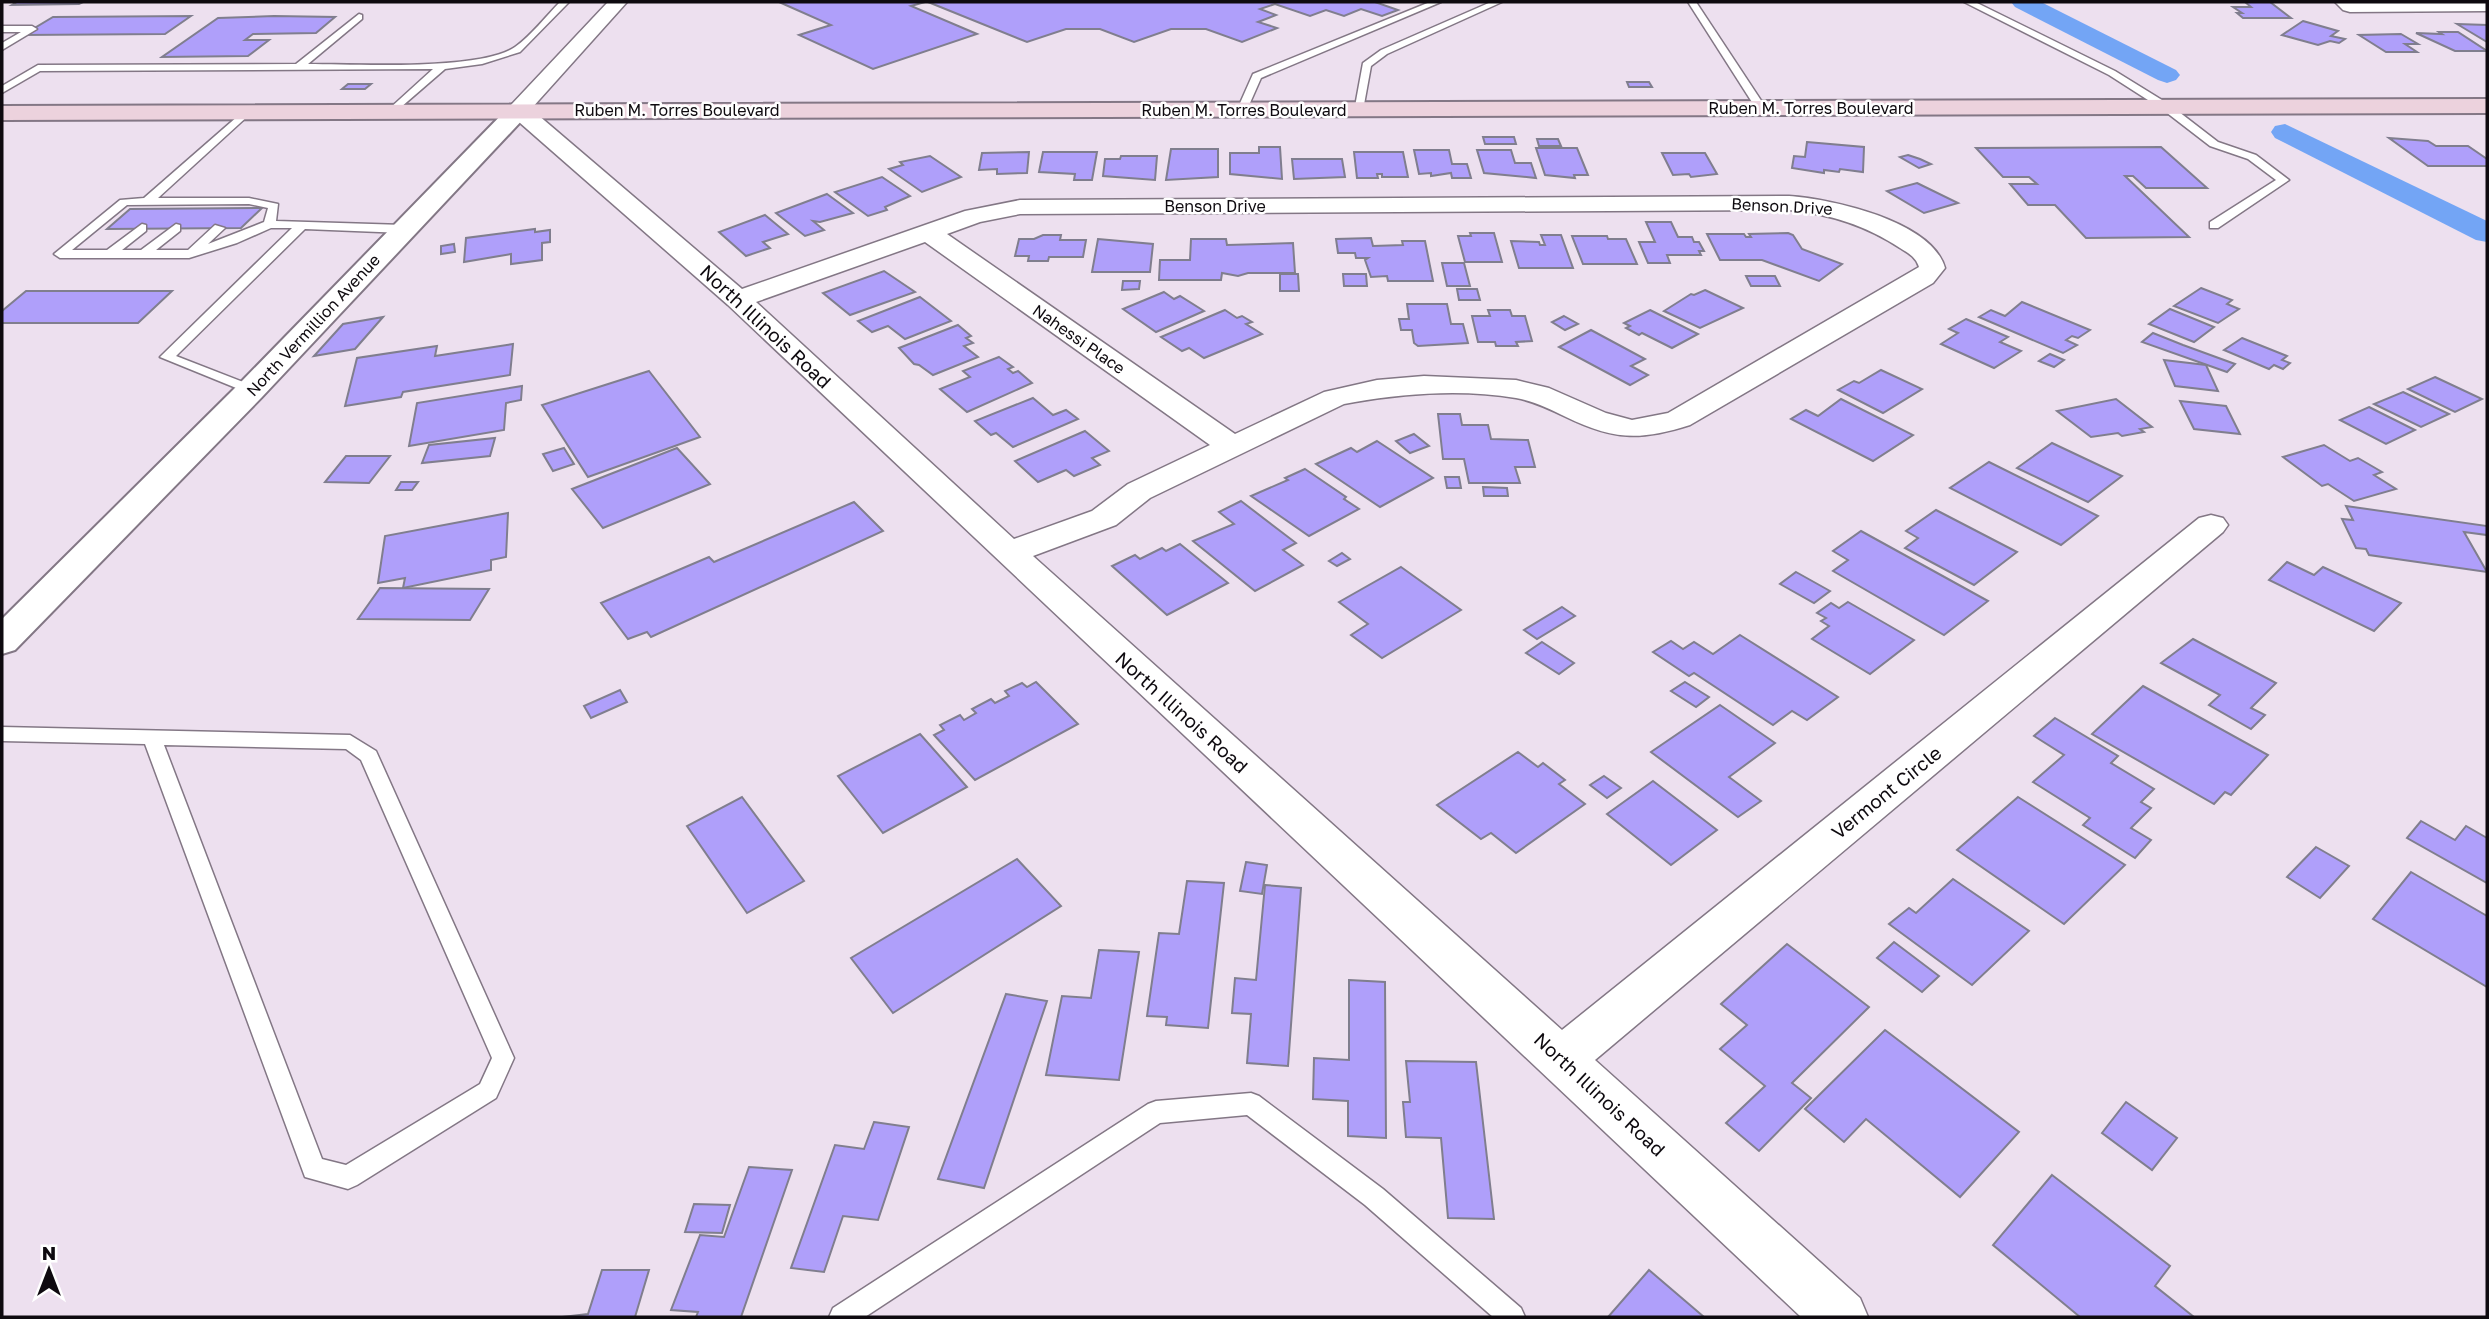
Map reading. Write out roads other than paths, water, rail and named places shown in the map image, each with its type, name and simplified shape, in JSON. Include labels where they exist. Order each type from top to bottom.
[{"type":"main road","name":"Ruben M. Torres Boulevard","points":[[2,113],[2487,106]]},
{"type":"street","name":"North Vermillion Avenue","points":[[2,641],[251,390],[519,110],[618,2]]},
{"type":"street","points":[[2344,2],[2350,6],[2487,5]]},
{"type":"street","name":"North Illinois Road","points":[[519,110],[738,299],[1009,554],[1841,1317]]},
{"type":"street","name":"Benson Drive","points":[[738,299],[974,216],[1020,208],[1789,203],[1828,206],[1858,215],[1900,235],[1929,257],[1931,268],[1924,277],[1660,427],[1637,430],[1611,427],[1542,394],[1515,389],[1414,386],[1362,390],[1334,398],[1139,491],[1104,517],[1009,554]]},
{"type":"street","name":"Nahessi Place","points":[[927,232],[1232,446]]},
{"type":"street","name":"Vermont Circle","points":[[1562,1059],[2211,525]]},
{"type":"lane","points":[[2,90],[38,68],[442,66],[482,61],[517,50],[565,2]]},
{"type":"lane","points":[[1242,110],[1256,76],[1437,2]]},
{"type":"lane","points":[[1359,110],[1366,65],[1384,52],[1498,2]]},
{"type":"lane","points":[[1692,2],[1761,108]]},
{"type":"lane","points":[[1968,2],[2112,73],[2166,107],[2214,144],[2252,157],[2283,180],[2214,225]]},
{"type":"lane","points":[[299,66],[359,17]]},
{"type":"lane","points":[[2,29],[32,29],[2,47]]},
{"type":"lane","points":[[393,111],[442,66]]},
{"type":"lane","points":[[147,201],[246,112]]},
{"type":"lane","points":[[269,224],[274,206],[124,202],[60,254],[189,254],[233,240],[269,224],[404,229]]},
{"type":"lane","points":[[251,390],[167,357],[300,226]]},
{"type":"lane","points":[[110,254],[142,228]]},
{"type":"lane","points":[[144,254],[176,228]]},
{"type":"lane","points":[[189,254],[219,228]]},
{"type":"lane","points":[[2,734],[152,737],[350,742],[369,756],[503,1058],[488,1091],[348,1177],[314,1169],[152,737]]},
{"type":"lane","points":[[842,1317],[1156,1112],[1251,1104],[1374,1197],[1512,1317]]},
{"type":"waterway","points":[[2023,2],[2167,75]]},
{"type":"waterway","points":[[2285,132],[2487,233]]}]
